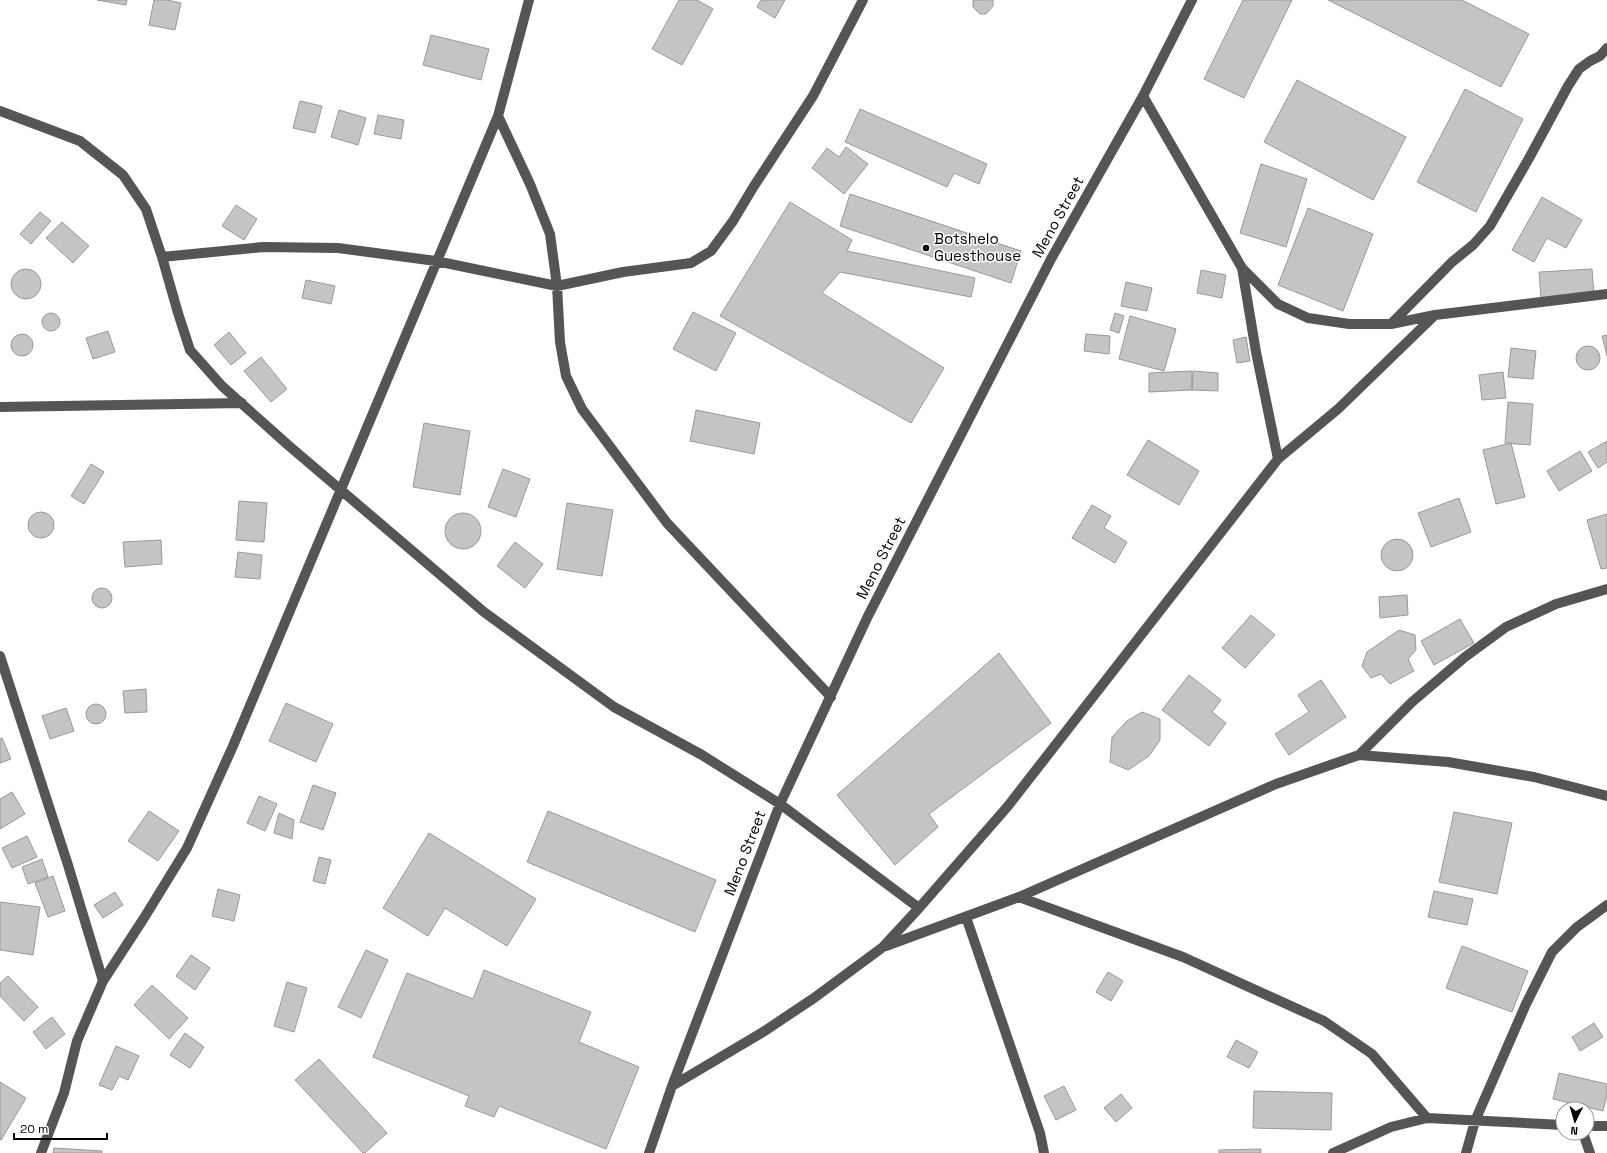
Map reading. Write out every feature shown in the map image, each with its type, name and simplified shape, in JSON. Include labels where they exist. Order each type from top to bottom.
[{"type":"street","points":[[41,1153],[64,1093],[77,1041],[102,980],[144,918],[187,848],[233,746],[498,116],[529,0]]},
{"type":"street","points":[[162,257],[271,247],[338,248],[436,261],[557,286],[623,272],[691,263],[711,251],[734,221],[754,186],[813,96],[863,0]]},
{"type":"street","name":"Meno Street","points":[[649,1153],[672,1086],[780,804],[868,616],[1044,272],[1143,96],[1192,0]]},
{"type":"street","points":[[1390,324],[1452,262],[1473,246],[1490,226],[1579,69],[1590,60],[1600,56],[1607,48]]},
{"type":"street","points":[[1143,96],[1242,268],[1278,304],[1308,318],[1350,324],[1390,324],[1435,315],[1607,294]]},
{"type":"street","points":[[0,111],[80,141],[123,175],[146,209],[190,350],[222,386],[340,489],[484,612],[614,707],[702,755],[780,804],[919,908]]},
{"type":"street","points":[[498,116],[530,184],[550,234],[557,286],[560,342],[566,376],[582,409],[668,523],[830,697]]},
{"type":"street","points":[[1242,268],[1256,352],[1278,459]]},
{"type":"street","points":[[672,1086],[763,1032],[814,998],[883,947],[1008,806],[1278,459],[1338,409],[1435,315]]},
{"type":"street","points":[[0,407],[242,403]]},
{"type":"street","points":[[1359,755],[1412,702],[1465,656],[1506,626],[1556,604],[1607,588]]},
{"type":"street","points":[[0,656],[68,865],[102,980]]},
{"type":"street","points":[[883,947],[1018,897],[1276,784],[1359,755],[1448,762],[1534,777],[1607,796]]},
{"type":"street","points":[[1018,897],[1183,957],[1324,1021],[1372,1054],[1428,1118]]},
{"type":"street","points":[[1466,1153],[1475,1121],[1526,1004],[1552,952],[1577,927],[1607,905]]},
{"type":"street","points":[[966,917],[1040,1133],[1044,1153]]},
{"type":"street","points":[[1333,1153],[1391,1127],[1428,1118],[1555,1125]]},
{"type":"street","points":[[1595,1126],[1607,1126]]},
{"type":"street","points":[[1585,1141],[1590,1153]]},
{"type":"building","points":[[97,0],[127,0],[126,5]]},
{"type":"building","points":[[154,0],[167,0],[181,3],[175,30],[149,25]]},
{"type":"building","points":[[679,0],[697,0],[713,9],[682,65],[652,49]]},
{"type":"building","points":[[761,0],[785,0],[775,18],[757,7]]},
{"type":"building","points":[[973,0],[993,0],[993,6],[986,14],[980,14],[973,7]]},
{"type":"building","points":[[1243,0],[1292,0],[1244,98],[1204,79]]},
{"type":"building","points":[[1328,0],[1462,0],[1529,34],[1501,87]]},
{"type":"building","points":[[431,35],[489,49],[481,80],[423,65]]},
{"type":"building","points":[[1297,80],[1406,137],[1373,200],[1264,142]]},
{"type":"building","points":[[1465,89],[1523,119],[1476,212],[1417,182]]},
{"type":"building","points":[[300,101],[322,106],[315,133],[293,128]]},
{"type":"building","points":[[860,109],[987,164],[979,184],[954,173],[947,187],[845,142]]},
{"type":"building","points":[[339,110],[366,118],[358,145],[331,137]]},
{"type":"building","points":[[378,115],[404,120],[401,139],[374,134]]},
{"type":"building","points":[[846,147],[868,164],[844,194],[812,168],[827,148],[839,157]]},
{"type":"building","points":[[1261,164],[1307,179],[1286,247],[1240,233]]},
{"type":"building","points":[[850,194],[1021,251],[1011,283],[840,226]]},
{"type":"building","points":[[1542,197],[1582,220],[1566,248],[1547,238],[1534,262],[1512,250]]},
{"type":"building","points":[[790,202],[852,240],[847,251],[975,278],[971,297],[840,272],[822,293],[944,368],[911,423],[720,316]]},
{"type":"building","points":[[236,205],[257,219],[244,240],[222,226]]},
{"type":"building","points":[[1308,208],[1373,234],[1343,311],[1278,285]]},
{"type":"building","points":[[40,212],[51,221],[31,244],[20,234]]},
{"type":"building","points":[[62,222],[89,246],[73,263],[46,238]]},
{"type":"building","points":[[26,269],[36,274],[41,284],[36,294],[26,299],[16,294],[11,284],[16,274]]},
{"type":"building","points":[[1592,269],[1594,295],[1541,299],[1539,272]]},
{"type":"building","points":[[1201,270],[1226,275],[1222,298],[1197,293]]},
{"type":"building","points":[[306,280],[335,286],[331,304],[302,298]]},
{"type":"building","points":[[1126,282],[1152,288],[1147,311],[1121,306]]},
{"type":"building","points":[[693,312],[736,333],[716,371],[673,349]]},
{"type":"building","points":[[51,313],[57,316],[60,322],[57,328],[51,331],[45,328],[42,322],[45,316]]},
{"type":"building","points":[[1115,313],[1124,316],[1119,333],[1110,330]]},
{"type":"building","points":[[1130,316],[1176,329],[1164,371],[1119,359]]},
{"type":"building","points":[[108,331],[115,352],[93,359],[86,338]]},
{"type":"building","points":[[229,332],[246,353],[231,365],[214,345]]},
{"type":"building","points":[[22,334],[30,337],[33,345],[30,353],[22,356],[14,353],[11,345],[14,337]]},
{"type":"building","points":[[1086,334],[1110,336],[1109,354],[1084,351]]},
{"type":"building","points":[[1607,335],[1607,356],[1602,336]]},
{"type":"building","points":[[1246,337],[1250,361],[1237,363],[1233,340]]},
{"type":"building","points":[[1588,346],[1593,347],[1599,353],[1599,363],[1593,369],[1588,370],[1583,369],[1577,363],[1576,358],[1577,353],[1583,347]]},
{"type":"building","points":[[1511,348],[1536,351],[1533,379],[1508,377]]},
{"type":"building","points":[[261,357],[287,389],[271,402],[244,371]]},
{"type":"building","points":[[1192,371],[1192,390],[1149,392],[1149,373]]},
{"type":"building","points":[[1193,371],[1218,373],[1218,391],[1192,390]]},
{"type":"building","points":[[1503,372],[1506,398],[1482,400],[1479,375]]},
{"type":"building","points":[[1508,402],[1533,404],[1530,445],[1505,443]]},
{"type":"building","points":[[696,410],[760,423],[754,454],[690,441]]},
{"type":"building","points":[[424,423],[470,431],[460,495],[413,487]]},
{"type":"building","points":[[1148,440],[1199,471],[1179,505],[1127,475]]},
{"type":"building","points":[[1607,441],[1607,462],[1598,468],[1588,452]]},
{"type":"building","points":[[1511,443],[1525,497],[1496,504],[1483,450]]},
{"type":"building","points":[[1580,451],[1592,471],[1559,491],[1547,471]]},
{"type":"building","points":[[91,464],[104,472],[84,504],[71,496]]},
{"type":"building","points":[[503,469],[530,479],[516,517],[488,507]]},
{"type":"building","points":[[1459,498],[1471,532],[1431,547],[1418,513]]},
{"type":"building","points":[[239,501],[267,503],[264,542],[236,540]]},
{"type":"building","points":[[567,503],[613,510],[602,576],[557,569]]},
{"type":"building","points":[[1092,505],[1111,516],[1104,528],[1127,542],[1115,563],[1072,538]]},
{"type":"building","points":[[41,512],[50,516],[54,525],[50,534],[41,538],[32,534],[28,525],[32,516]]},
{"type":"building","points":[[467,513],[476,518],[480,524],[480,538],[476,544],[467,549],[459,549],[450,544],[446,538],[445,527],[450,518],[456,514]]},
{"type":"building","points":[[1607,514],[1607,568],[1601,569],[1587,520]]},
{"type":"building","points":[[1397,539],[1403,540],[1410,546],[1413,555],[1412,561],[1406,568],[1397,571],[1391,570],[1384,564],[1381,555],[1382,549],[1388,542]]},
{"type":"building","points":[[161,540],[162,564],[125,567],[123,542]]},
{"type":"building","points":[[515,542],[543,564],[525,588],[497,566]]},
{"type":"building","points":[[238,552],[262,555],[260,579],[235,577]]},
{"type":"building","points":[[102,588],[109,591],[112,598],[109,605],[102,608],[95,605],[92,598],[95,591]]},
{"type":"building","points":[[1407,595],[1408,615],[1380,618],[1379,597]]},
{"type":"building","points":[[1251,615],[1275,635],[1245,668],[1222,648]]},
{"type":"building","points":[[1460,619],[1474,643],[1434,665],[1421,641]]},
{"type":"building","points":[[1399,630],[1415,635],[1416,650],[1408,659],[1414,671],[1390,684],[1381,674],[1371,678],[1362,666],[1367,652]]},
{"type":"building","points":[[999,653],[1051,723],[929,814],[938,827],[895,865],[837,795]]},
{"type":"building","points":[[1189,675],[1221,700],[1212,712],[1226,723],[1209,746],[1162,710]]},
{"type":"building","points":[[1321,680],[1346,717],[1289,755],[1275,734],[1309,712],[1298,695]]},
{"type":"building","points":[[146,689],[147,712],[125,713],[123,691]]},
{"type":"building","points":[[286,703],[333,724],[316,762],[269,741]]},
{"type":"building","points":[[96,704],[103,707],[106,714],[103,721],[96,724],[89,721],[86,714],[89,707]]},
{"type":"building","points":[[66,708],[74,731],[50,739],[42,716]]},
{"type":"building","points":[[1142,712],[1160,719],[1160,740],[1149,756],[1128,770],[1110,762],[1112,737],[1127,721]]},
{"type":"building","points":[[2,738],[11,759],[0,763],[0,739]]},
{"type":"building","points":[[313,785],[336,793],[323,830],[300,822]]},
{"type":"building","points":[[12,792],[25,814],[0,829],[0,799]]},
{"type":"building","points":[[259,796],[277,804],[265,831],[247,823]]},
{"type":"building","points":[[149,811],[179,831],[158,861],[128,841]]},
{"type":"building","points":[[548,811],[716,880],[695,932],[527,862]]},
{"type":"building","points":[[1454,812],[1512,823],[1497,894],[1439,882]]},
{"type":"building","points":[[279,813],[294,820],[292,839],[274,833]]},
{"type":"building","points":[[429,833],[536,899],[507,946],[445,908],[428,936],[383,908]]},
{"type":"building","points":[[27,836],[37,857],[12,868],[2,848]]},
{"type":"building","points":[[319,857],[331,860],[325,884],[313,881]]},
{"type":"building","points":[[42,859],[48,877],[28,884],[22,867]]},
{"type":"building","points":[[53,876],[65,911],[48,917],[35,883]]},
{"type":"building","points":[[218,889],[240,895],[234,921],[212,916]]},
{"type":"building","points":[[1434,891],[1473,899],[1467,925],[1428,917]]},
{"type":"building","points":[[115,892],[123,905],[103,918],[94,905]]},
{"type":"building","points":[[0,902],[40,907],[33,955],[0,950]]},
{"type":"building","points":[[1462,946],[1528,971],[1512,1012],[1446,988]]},
{"type":"building","points":[[366,950],[388,960],[361,1018],[338,1007]]},
{"type":"building","points":[[191,955],[210,968],[195,990],[176,976]]},
{"type":"building","points":[[484,970],[591,1012],[579,1042],[639,1067],[606,1149],[499,1106],[494,1117],[465,1106],[469,1096],[373,1057],[407,973],[473,999]]},
{"type":"building","points":[[1108,972],[1123,981],[1111,1001],[1096,992]]},
{"type":"building","points":[[8,976],[38,1007],[24,1021],[0,996],[0,983]]},
{"type":"building","points":[[287,982],[307,988],[294,1032],[274,1026]]},
{"type":"building","points":[[152,985],[188,1018],[169,1039],[134,1005]]},
{"type":"building","points":[[52,1017],[65,1034],[46,1049],[33,1032]]},
{"type":"building","points":[[1594,1023],[1603,1037],[1580,1051],[1572,1037]]},
{"type":"building","points":[[185,1033],[204,1047],[190,1068],[170,1055]]},
{"type":"building","points":[[1236,1040],[1258,1052],[1249,1068],[1227,1057]]},
{"type":"building","points":[[116,1046],[139,1056],[128,1080],[119,1076],[112,1090],[99,1085]]},
{"type":"building","points":[[319,1059],[387,1133],[365,1153],[363,1153],[295,1080]]},
{"type":"building","points":[[1559,1073],[1607,1084],[1607,1095],[1603,1111],[1595,1109],[1595,1101],[1561,1101],[1553,1099]]},
{"type":"building","points":[[0,1082],[26,1098],[1,1140],[0,1140]]},
{"type":"building","points":[[1064,1086],[1076,1110],[1056,1120],[1044,1096]]},
{"type":"building","points":[[1254,1091],[1332,1093],[1331,1130],[1253,1128]]},
{"type":"building","points":[[1121,1094],[1132,1108],[1116,1122],[1104,1108]]},
{"type":"building","points":[[54,1148],[102,1151],[102,1153],[53,1153]]},
{"type":"building","points":[[1261,1149],[1261,1153],[1219,1153],[1219,1150]]},
{"type":"place","name":"Botshelo Guesthouse","points":[[926,248]]}]
